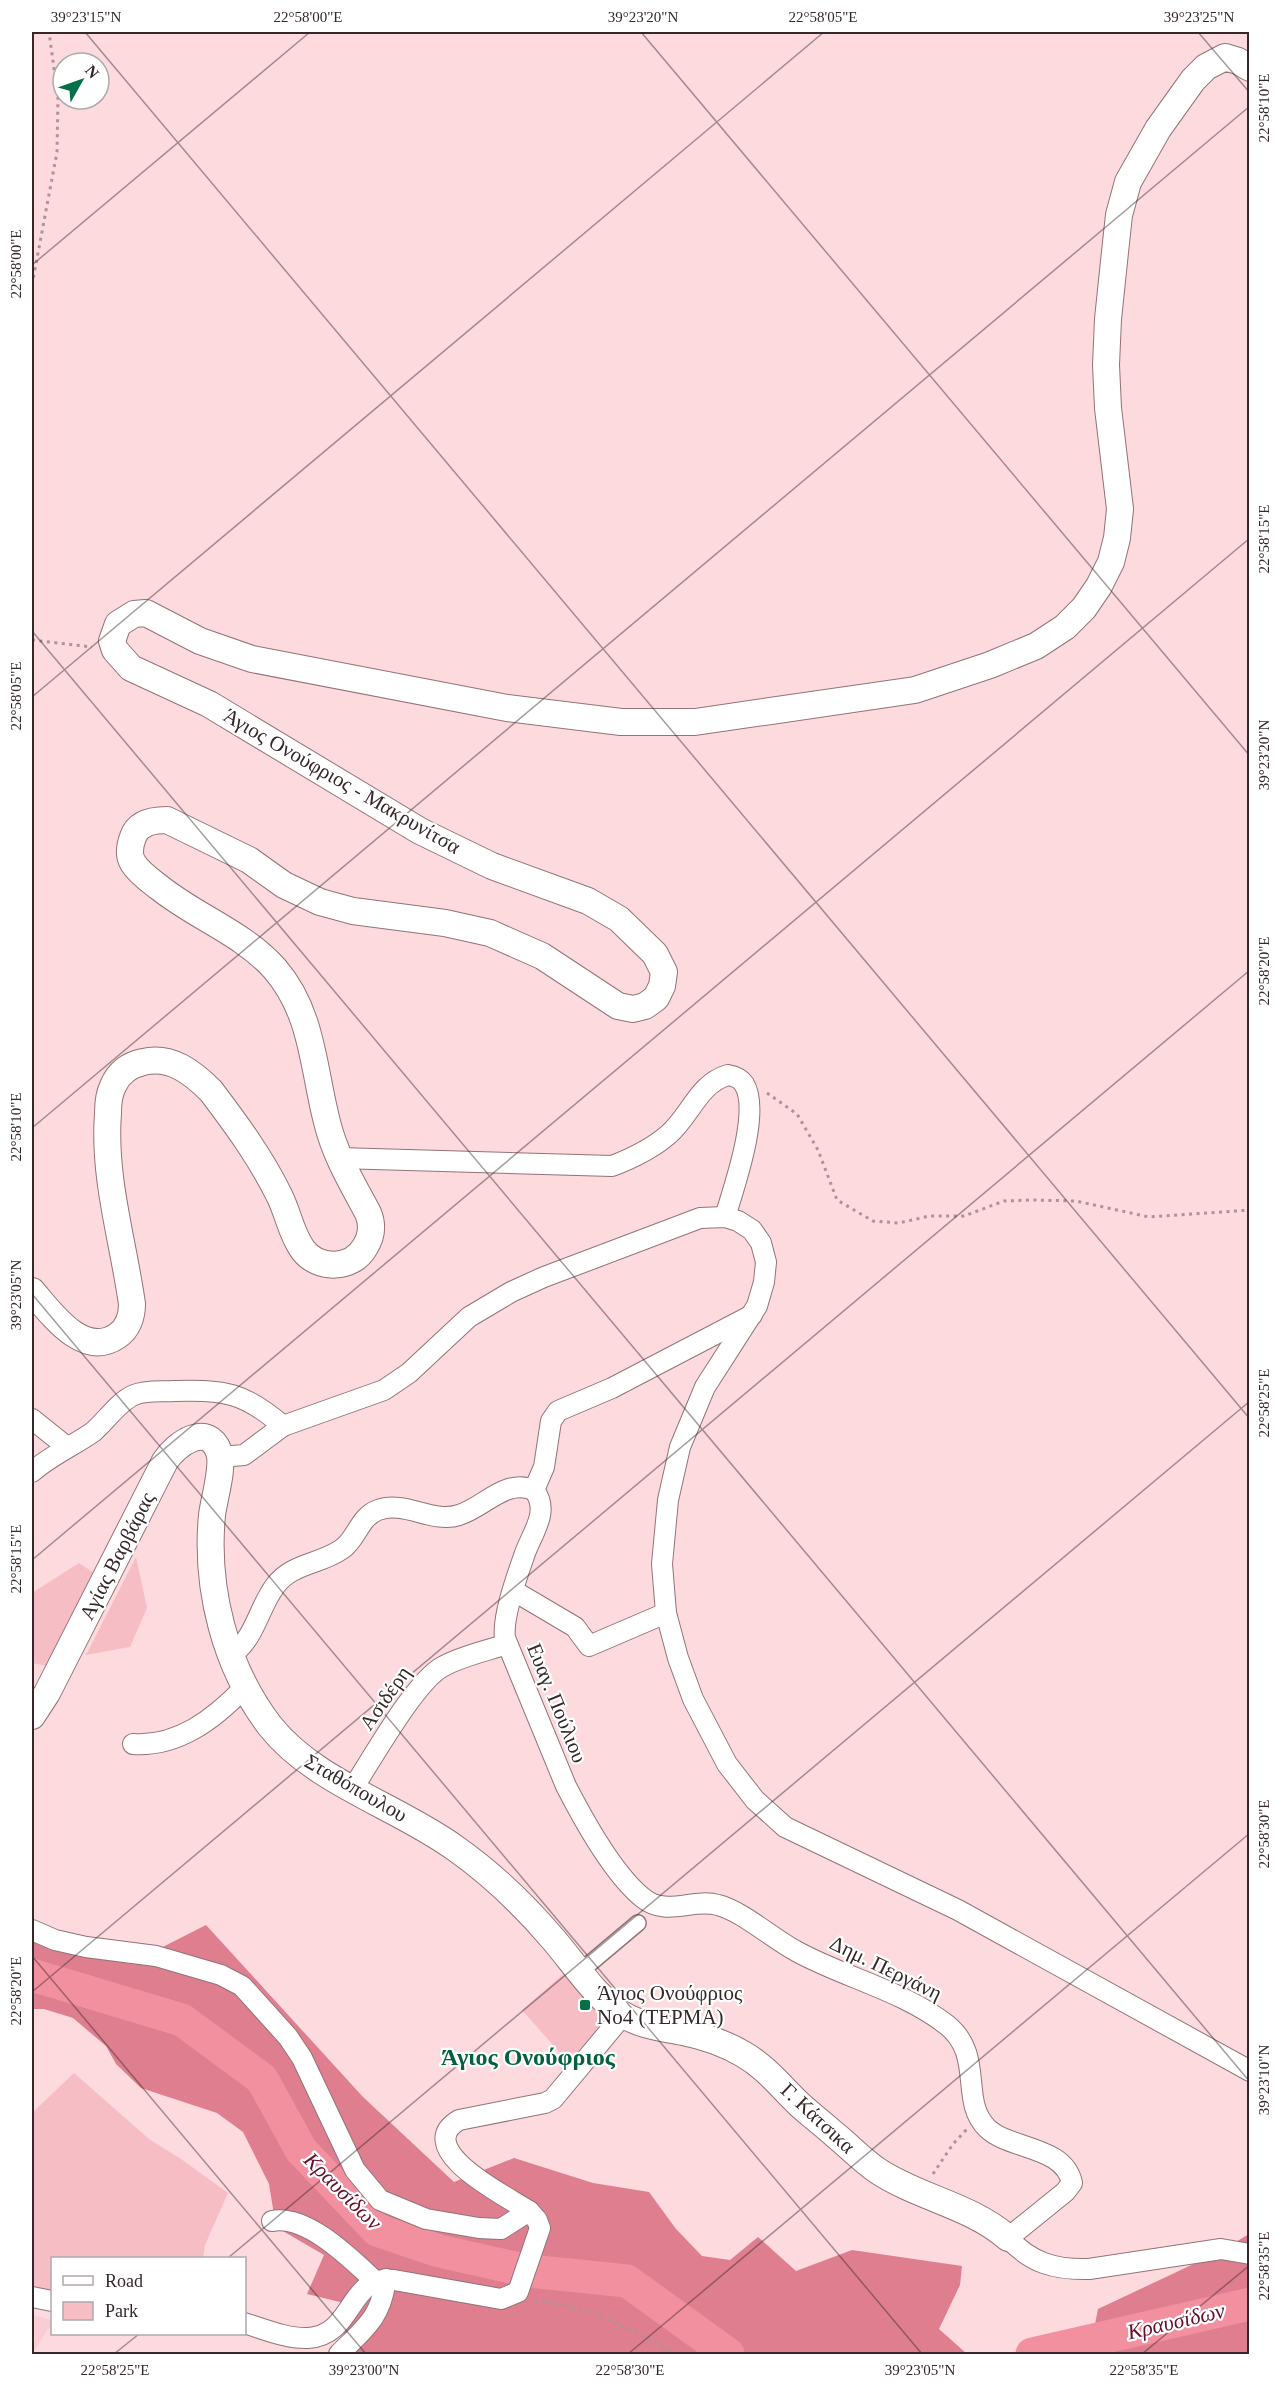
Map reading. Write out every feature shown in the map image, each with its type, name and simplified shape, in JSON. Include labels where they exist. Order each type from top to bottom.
[{"type":"street","points":[[115,650],[112,641],[118,624],[134,614],[146,613],[200,641],[252,659],[507,708],[621,722],[694,722],[915,690],[990,665],[1036,646],[1065,627],[1084,608],[1100,586],[1111,562],[1117,538],[1120,509],[1108,408],[1107,353],[1117,234],[1128,182],[1158,129],[1193,80],[1206,67],[1225,57],[1250,68]]},
{"type":"street","name":"Άγιος Ονούφριος - Μακρυνίτσα","points":[[32,1291],[61,1324],[83,1340],[102,1342],[111,1339],[121,1333],[130,1320],[132,1308],[108,1170],[106,1135],[112,1088],[120,1074],[128,1067],[149,1060],[175,1063],[212,1091],[253,1149],[280,1196],[303,1251],[317,1261],[337,1265],[352,1260],[363,1252],[371,1236],[372,1222],[339,1158],[327,1123],[308,1027],[291,992],[276,970],[254,949],[172,898],[137,868],[133,863],[130,845],[135,832],[152,820],[167,820],[249,860],[284,885],[328,904],[353,911],[445,923],[490,933],[551,961],[618,1006],[633,1009],[645,1006],[656,998],[662,986],[664,972],[655,954],[641,939],[604,909],[492,866],[420,831],[209,704],[130,668],[115,650]]},
{"type":"street","points":[[339,1158],[612,1166],[651,1148],[671,1133],[711,1082],[728,1074],[744,1083],[749,1111],[745,1145],[725,1217]]},
{"type":"street","points":[[220,1457],[248,1453],[283,1426],[384,1390],[409,1373],[469,1317],[544,1277],[685,1222],[700,1218],[725,1217],[738,1221],[752,1230],[761,1243],[766,1262],[764,1282],[757,1306],[705,1387],[680,1447],[668,1500],[664,1541],[666,1612],[678,1658],[693,1699],[711,1737],[743,1786],[768,1814],[785,1827],[958,1910],[1250,2071]]},
{"type":"street","points":[[231,1655],[246,1642],[268,1595],[283,1577],[298,1567],[340,1550],[352,1540],[362,1522],[373,1512],[397,1508],[451,1517],[467,1512],[509,1488],[521,1486],[534,1490],[544,1467],[551,1421],[558,1411],[612,1388],[752,1314]]},
{"type":"street","points":[[32,1472],[100,1425],[126,1399],[146,1392],[204,1391],[230,1394],[261,1407],[283,1426]]},
{"type":"street","points":[[32,1419],[68,1447]]},
{"type":"street","name":"Αγίας Βαρβάρας","points":[[32,1716],[39,1690],[170,1454],[188,1439],[201,1437],[215,1445],[220,1457]]},
{"type":"street","name":"Σταθόπουλου","points":[[220,1457],[212,1514],[212,1567],[215,1598],[231,1655],[244,1688],[260,1712],[289,1747],[321,1772],[429,1831],[485,1870],[534,1917],[599,1993],[623,2014]]},
{"type":"street","name":"Ευαγ. Πούλιου","points":[[534,1490],[541,1502],[540,1519],[524,1553],[506,1621],[504,1632],[507,1644],[566,1786],[589,1829],[636,1892],[643,1899],[660,1906]]},
{"type":"street","points":[[514,1591],[575,1627],[589,1646],[666,1612]]},
{"type":"street","name":"Ασιδέρη","points":[[353,1788],[414,1695],[432,1673],[443,1666],[507,1644]]},
{"type":"street","points":[[133,1744],[157,1744],[183,1735],[225,1708],[244,1688]]},
{"type":"street","name":"Δημ. Περγάνη","points":[[660,1906],[701,1903],[720,1905],[797,1952],[896,1995],[935,2017],[954,2031],[965,2048],[979,2117]]},
{"type":"street","points":[[581,1971],[638,1923]]},
{"type":"street","points":[[32,1930],[55,1940],[86,1947],[156,1956],[221,1975],[242,1986],[288,2037],[302,2058],[354,2170],[380,2200],[426,2219],[479,2228],[501,2229],[529,2211]]},
{"type":"street","points":[[272,2221],[287,2220],[311,2230],[381,2280],[501,2300],[520,2288],[540,2228],[537,2220],[529,2211],[455,2161],[446,2147],[447,2132],[459,2120],[527,2107],[553,2099],[623,2014]]},
{"type":"street","name":"Γ. Κάτσικα","points":[[623,2014],[641,2023],[706,2038],[746,2055],[762,2066],[799,2104],[879,2171],[920,2193],[974,2214],[1008,2238]]},
{"type":"street","points":[[979,2117],[985,2126],[996,2134],[1050,2157],[1063,2167],[1071,2180],[1065,2192],[1008,2238],[1032,2259],[1045,2265],[1068,2269],[1123,2265],[1221,2249],[1250,2254]]},
{"type":"street","points":[[246,2323],[302,2337],[316,2336],[335,2326],[349,2312],[363,2289],[381,2280]]},
{"type":"street","points":[[339,2355],[374,2318],[384,2298],[381,2280]]},
{"type":"street","points":[[32,2297],[51,2301]]},
{"type":"path","points":[[32,285],[57,152],[58,98],[49,32]]},
{"type":"path","points":[[32,640],[115,650]]},
{"type":"path","points":[[744,1083],[772,1095],[797,1114],[818,1150],[837,1200],[873,1221],[898,1222],[929,1216],[964,1216],[1004,1201],[1013,1200],[1076,1201],[1149,1217],[1250,1210]]},
{"type":"path","points":[[920,2193],[952,2144],[979,2117]]},
{"type":"path","points":[[520,2288],[529,2300],[551,2302],[591,2312],[623,2325],[667,2349],[672,2355]]},
{"type":"shaded area","points":[[206,1925],[363,2097],[454,2182],[514,2158],[593,2183],[649,2192],[676,2229],[702,2256],[730,2260],[758,2237],[796,2271],[852,2250],[962,2266],[960,2285],[939,2329],[967,2354],[341,2354],[344,2332],[340,2302],[307,2294],[324,2255],[276,2227],[269,2184],[243,2132],[217,2113],[141,2088],[116,2064],[106,2046],[73,2018],[44,2009],[32,2009],[32,1935],[139,1959]]},
{"type":"shaded area","points":[[1249,2234],[1249,2354],[1089,2354],[1098,2309],[1219,2252]]},
{"type":"shaded area","points":[[32,2315],[51,2320],[51,2325],[32,2354]]},
{"type":"green space","points":[[136,1557],[147,1608],[130,1647],[86,1655]]},
{"type":"green space","points":[[79,1563],[97,1575],[47,1666],[32,1663],[32,1593]]},
{"type":"green space","points":[[574,1965],[596,2006],[599,2027],[584,2049],[569,2063],[522,2010]]},
{"type":"green space","points":[[74,2073],[149,2139],[228,2193],[205,2245],[203,2257],[51,2257],[51,2292],[32,2288],[32,2113]]},
{"type":"waterway","name":"Κραυσίδων","points":[[32,1975],[182,2020],[262,2079],[301,2150],[377,2230],[439,2251],[529,2271],[627,2281],[728,2354]]},
{"type":"waterway","name":"Κραυσίδων","points":[[1032,2354],[1250,2304]]},
{"type":"place","name":"Άγιος Ονούφριος Νο4 (ΤΕΡΜΑ)","points":[[585,2005]]},
{"type":"district","name":"Άγιος Ονούφριος","points":[[528,2057]]}]
